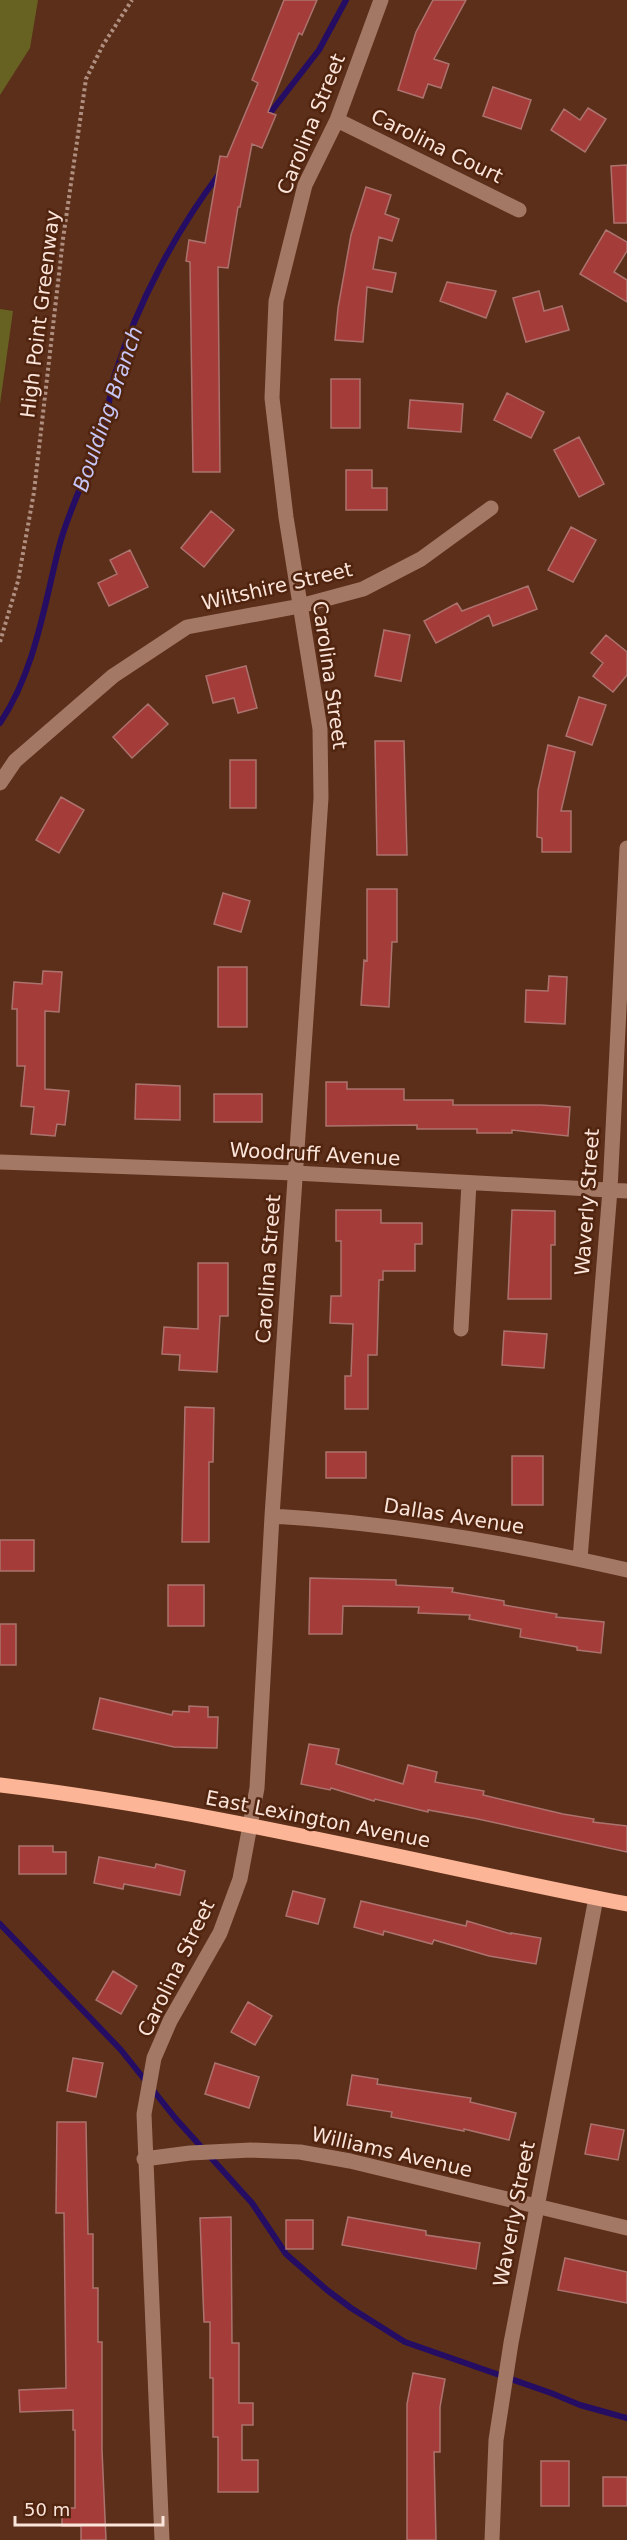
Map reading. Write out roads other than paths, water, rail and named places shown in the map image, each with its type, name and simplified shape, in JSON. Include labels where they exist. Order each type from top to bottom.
[{"type":"main road","name":"East Lexington Avenue","points":[[0,1785],[52,1791],[252,1826],[627,1904]]},
{"type":"street","name":"Carolina Street","points":[[162,2540],[144,2159],[144,2114],[154,2058],[170,2022],[220,1933],[240,1879],[252,1826],[257,1788],[272,1516],[321,798],[320,729],[300,606],[272,398],[276,301],[305,185],[337,120],[381,0]]},
{"type":"street","name":"Carolina Court","points":[[337,120],[519,210]]},
{"type":"street","name":"Wiltshire Street","points":[[0,783],[15,761],[112,676],[187,627],[300,606],[363,589],[422,559],[490,508]]},
{"type":"street","name":"Waverly Street","points":[[580,1559],[610,1190],[627,848]]},
{"type":"street","name":"Woodruff Avenue","points":[[0,1162],[295,1173],[627,1191]]},
{"type":"street","points":[[461,1329],[470,1183]]},
{"type":"street","name":"Dallas Avenue","points":[[272,1516],[338,1520],[432,1531],[627,1570]]},
{"type":"street","name":"Waverly Street","points":[[492,2540],[496,2440],[511,2343],[596,1898]]},
{"type":"street","name":"Williams Avenue","points":[[144,2159],[251,2150],[300,2152],[350,2161],[627,2228]]},
{"type":"waterway","name":"Boulding Branch","points":[[267,117],[319,50],[346,0]]},
{"type":"waterway","name":"Boulding Branch","points":[[0,723],[12,703],[30,660],[59,547],[69,515],[100,439],[115,374],[124,347],[159,269],[188,219],[220,173]]},
{"type":"waterway","points":[[0,1924],[121,2050],[176,2119],[252,2203],[286,2254],[327,2290],[405,2342],[580,2405],[627,2418]]}]
